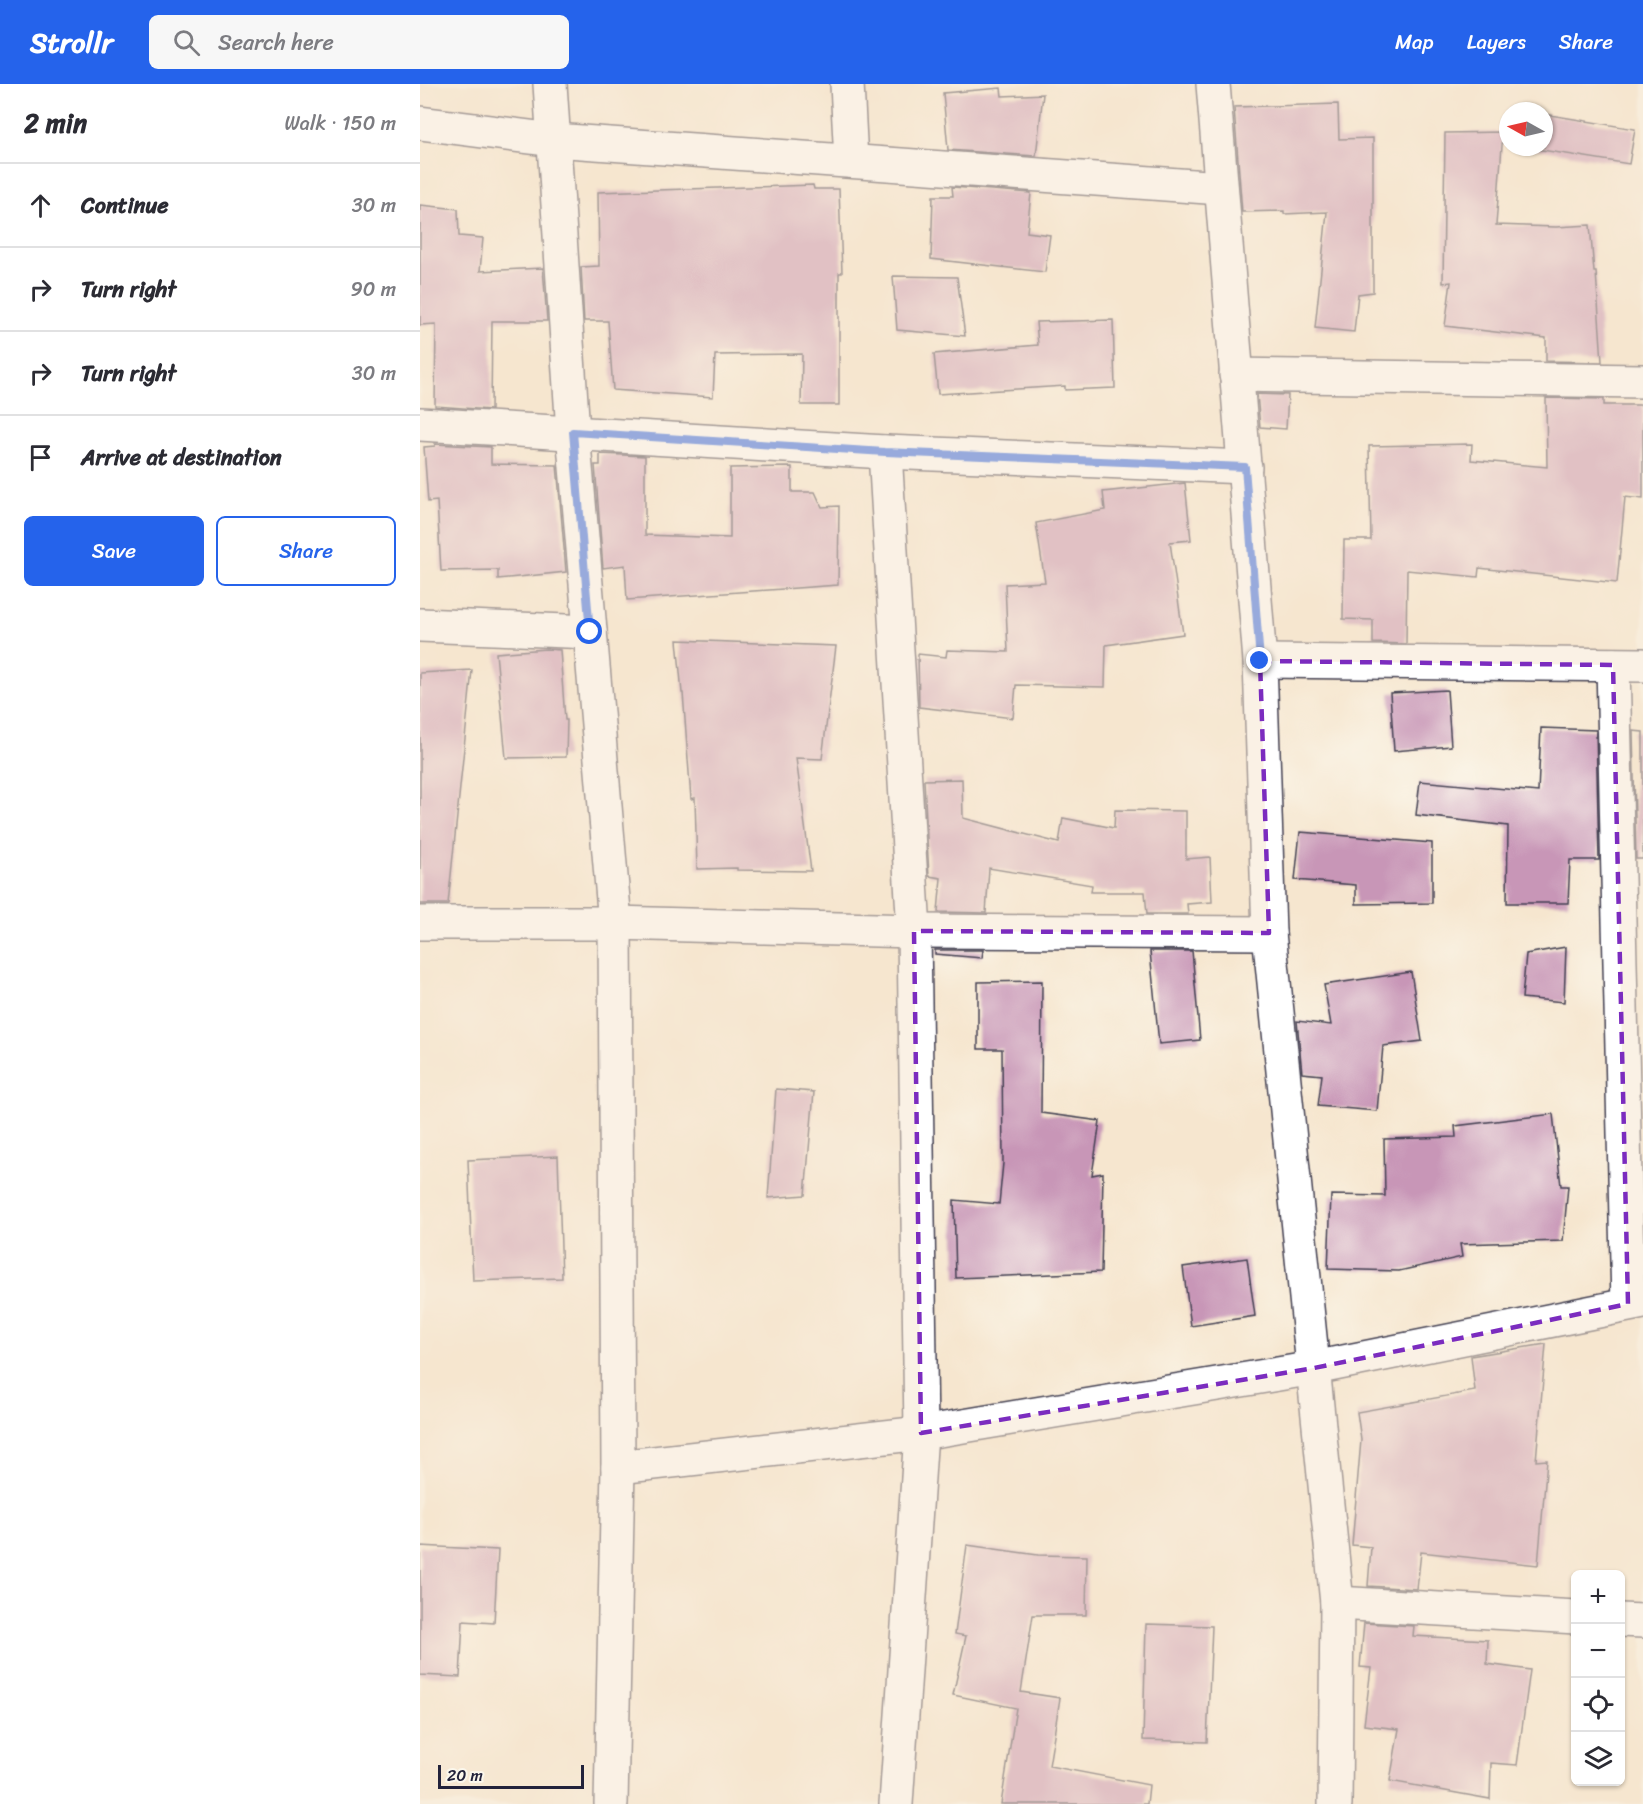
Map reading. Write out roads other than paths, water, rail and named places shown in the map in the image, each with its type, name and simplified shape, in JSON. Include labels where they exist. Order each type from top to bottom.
[{"type":"street","points":[[550,84],[573,432],[615,923],[618,1467],[611,1804]]},
{"type":"street","points":[[847,84],[851,161]]},
{"type":"street","points":[[1213,84],[1260,661],[1269,933],[1337,1603],[1335,1804]]},
{"type":"street","points":[[420,123],[554,140],[1221,188]]},
{"type":"street","points":[[1236,375],[1643,381]]},
{"type":"street","points":[[420,424],[885,452],[1245,467]]},
{"type":"street","points":[[885,452],[914,931],[921,1433],[896,1804]]},
{"type":"street","points":[[420,625],[590,632]]},
{"type":"street","points":[[618,1467],[921,1433],[1314,1368],[1635,1303],[1628,665],[1260,661]]},
{"type":"street","points":[[420,923],[615,923],[914,931],[1269,933]]},
{"type":"street","points":[[1337,1603],[1571,1617]]},
{"type":"street","points":[[1625,1620],[1643,1621]]}]
